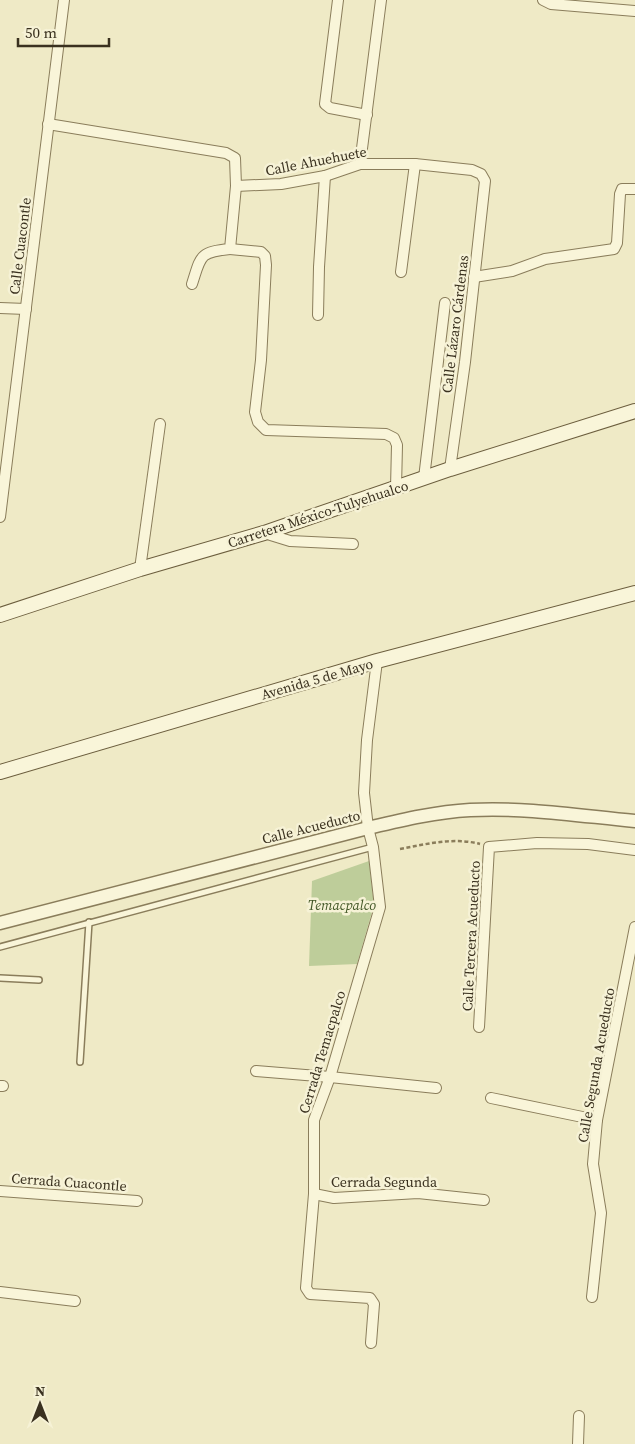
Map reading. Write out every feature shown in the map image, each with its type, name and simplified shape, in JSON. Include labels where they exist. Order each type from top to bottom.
[{"type":"main road","name":"Carretera México-Tulyehualco","points":[[0,615],[140,569],[264,532],[450,469],[635,411]]},
{"type":"main road","name":"Avenida 5 de Mayo","points":[[0,772],[377,661],[635,593]]},
{"type":"street","name":"Calle Cuacontle","points":[[0,517],[64,0]]},
{"type":"street","points":[[338,0],[325,104],[330,108],[367,115]]},
{"type":"street","points":[[360,164],[381,0]]},
{"type":"street","points":[[543,0],[551,4],[635,11]]},
{"type":"street","points":[[48,124],[226,153],[235,158],[236,186],[230,248]]},
{"type":"street","name":"Calle Ahuehuete","points":[[236,186],[280,184],[325,176],[360,164],[415,164],[472,170],[481,174],[485,182]]},
{"type":"street","points":[[401,272],[415,164]]},
{"type":"street","points":[[318,315],[325,176]]},
{"type":"street","name":"Calle Lázaro Cárdenas","points":[[450,469],[485,182]]},
{"type":"street","points":[[474,277],[512,271],[545,259],[614,249],[617,243],[620,194],[622,189],[635,189]]},
{"type":"street","points":[[192,284],[200,258],[207,253],[230,248],[261,252],[265,256],[266,265],[261,360],[255,412],[258,422],[266,430],[386,434],[394,438],[397,444],[396,488]]},
{"type":"street","points":[[424,478],[445,303]]},
{"type":"street","points":[[0,308],[26,309]]},
{"type":"street","points":[[140,569],[160,424]]},
{"type":"street","points":[[264,532],[290,541],[353,544]]},
{"type":"street","name":"Cerrada Temacpalco","points":[[371,1343],[374,1304],[370,1298],[310,1294],[306,1288],[314,1194],[315,1112],[330,1076],[380,907],[364,793],[367,740],[377,661]]},
{"type":"street","name":"Calle Acueducto","points":[[0,923],[368,828],[426,815],[471,810],[522,811],[635,821]]},
{"type":"street","points":[[489,847],[537,843],[580,844],[635,850]]},
{"type":"street","name":"Calle Tercera Acueducto","points":[[479,1027],[489,847]]},
{"type":"street","name":"Calle Segunda Acueducto","points":[[592,1296],[601,1212],[593,1164],[597,1120],[632,955],[635,927]]},
{"type":"street","points":[[256,1072],[330,1076],[436,1088]]},
{"type":"street","points":[[491,1098],[597,1120]]},
{"type":"street","name":"Cerrada Cuacontle","points":[[0,1191],[137,1201]]},
{"type":"street","name":"Cerrada Segunda","points":[[314,1194],[334,1198],[418,1193],[484,1200]]},
{"type":"street","points":[[0,1292],[75,1301]]},
{"type":"street","points":[[578,1444],[579,1416]]},
{"type":"lane","points":[[0,947],[373,848]]},
{"type":"lane","points":[[80,1062],[89,922]]},
{"type":"lane","points":[[0,978],[39,980]]},
{"type":"path","points":[[400,850],[441,841],[466,840],[489,847]]},
{"type":"green space","name":"Temacpalco","points":[[369,861],[374,905],[357,964],[309,966],[312,881]]}]
